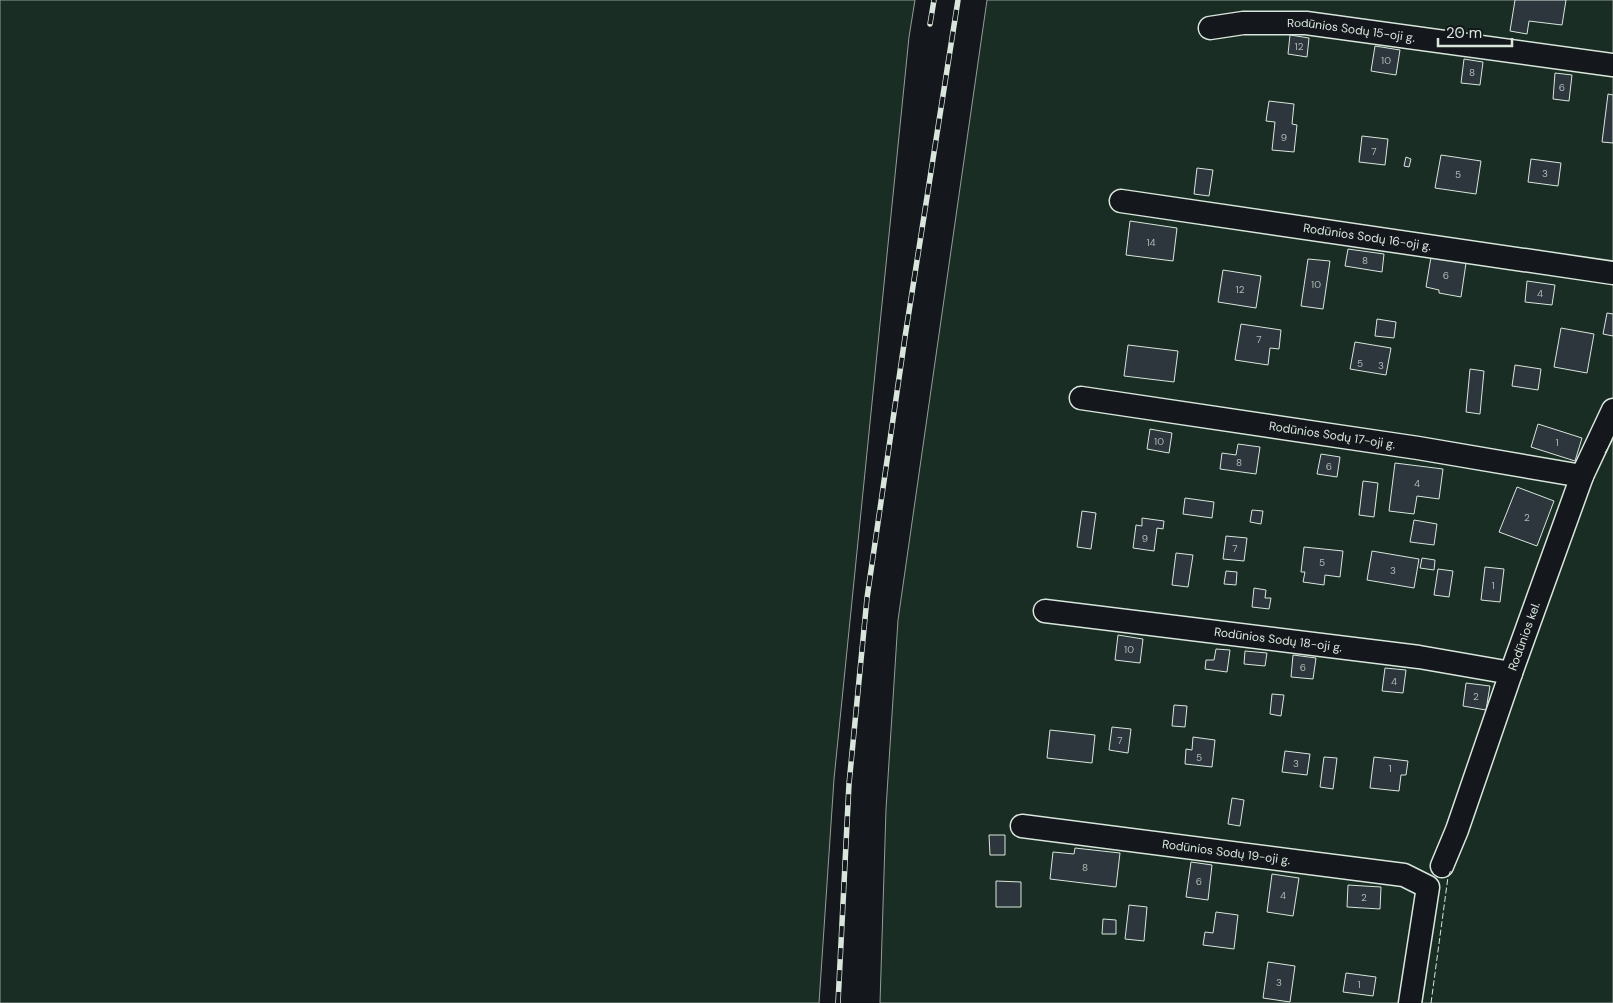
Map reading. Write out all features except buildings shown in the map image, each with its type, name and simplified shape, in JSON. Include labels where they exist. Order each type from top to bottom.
[{"type":"street","name":"Rodūnios Sodų 15-oji g.","points":[[1210,28],[1243,23],[1306,23],[1613,65]]},
{"type":"street","name":"Rodūnios Sodų 16-oji g.","points":[[1121,201],[1613,273]]},
{"type":"street","name":"Rodūnios Sodų 17-oji g.","points":[[1081,398],[1418,448],[1582,476]]},
{"type":"street","name":"Rodūnios kel.","points":[[1442,866],[1457,830],[1582,476],[1613,410]]},
{"type":"street","name":"Rodūnios Sodų 18-oji g.","points":[[1045,611],[1419,658],[1511,673]]},
{"type":"street","name":"Rodūnios Sodų 19-oji g.","points":[[1022,826],[1404,874],[1428,887],[1410,1003]]},
{"type":"green space","points":[[0,0],[915,0],[909,37],[834,779],[819,1003],[0,1003]]},
{"type":"green space","points":[[987,0],[1613,0],[1613,1003],[880,1003],[886,809],[898,620]]},
{"type":"railway","points":[[930,24],[934,0]]},
{"type":"railway","points":[[838,1003],[849,784],[867,598],[905,337],[958,0]]},
{"type":"fence","points":[[1605,453],[1613,439]]},
{"type":"fence","points":[[1431,1003],[1448,877],[1451,870]]}]
